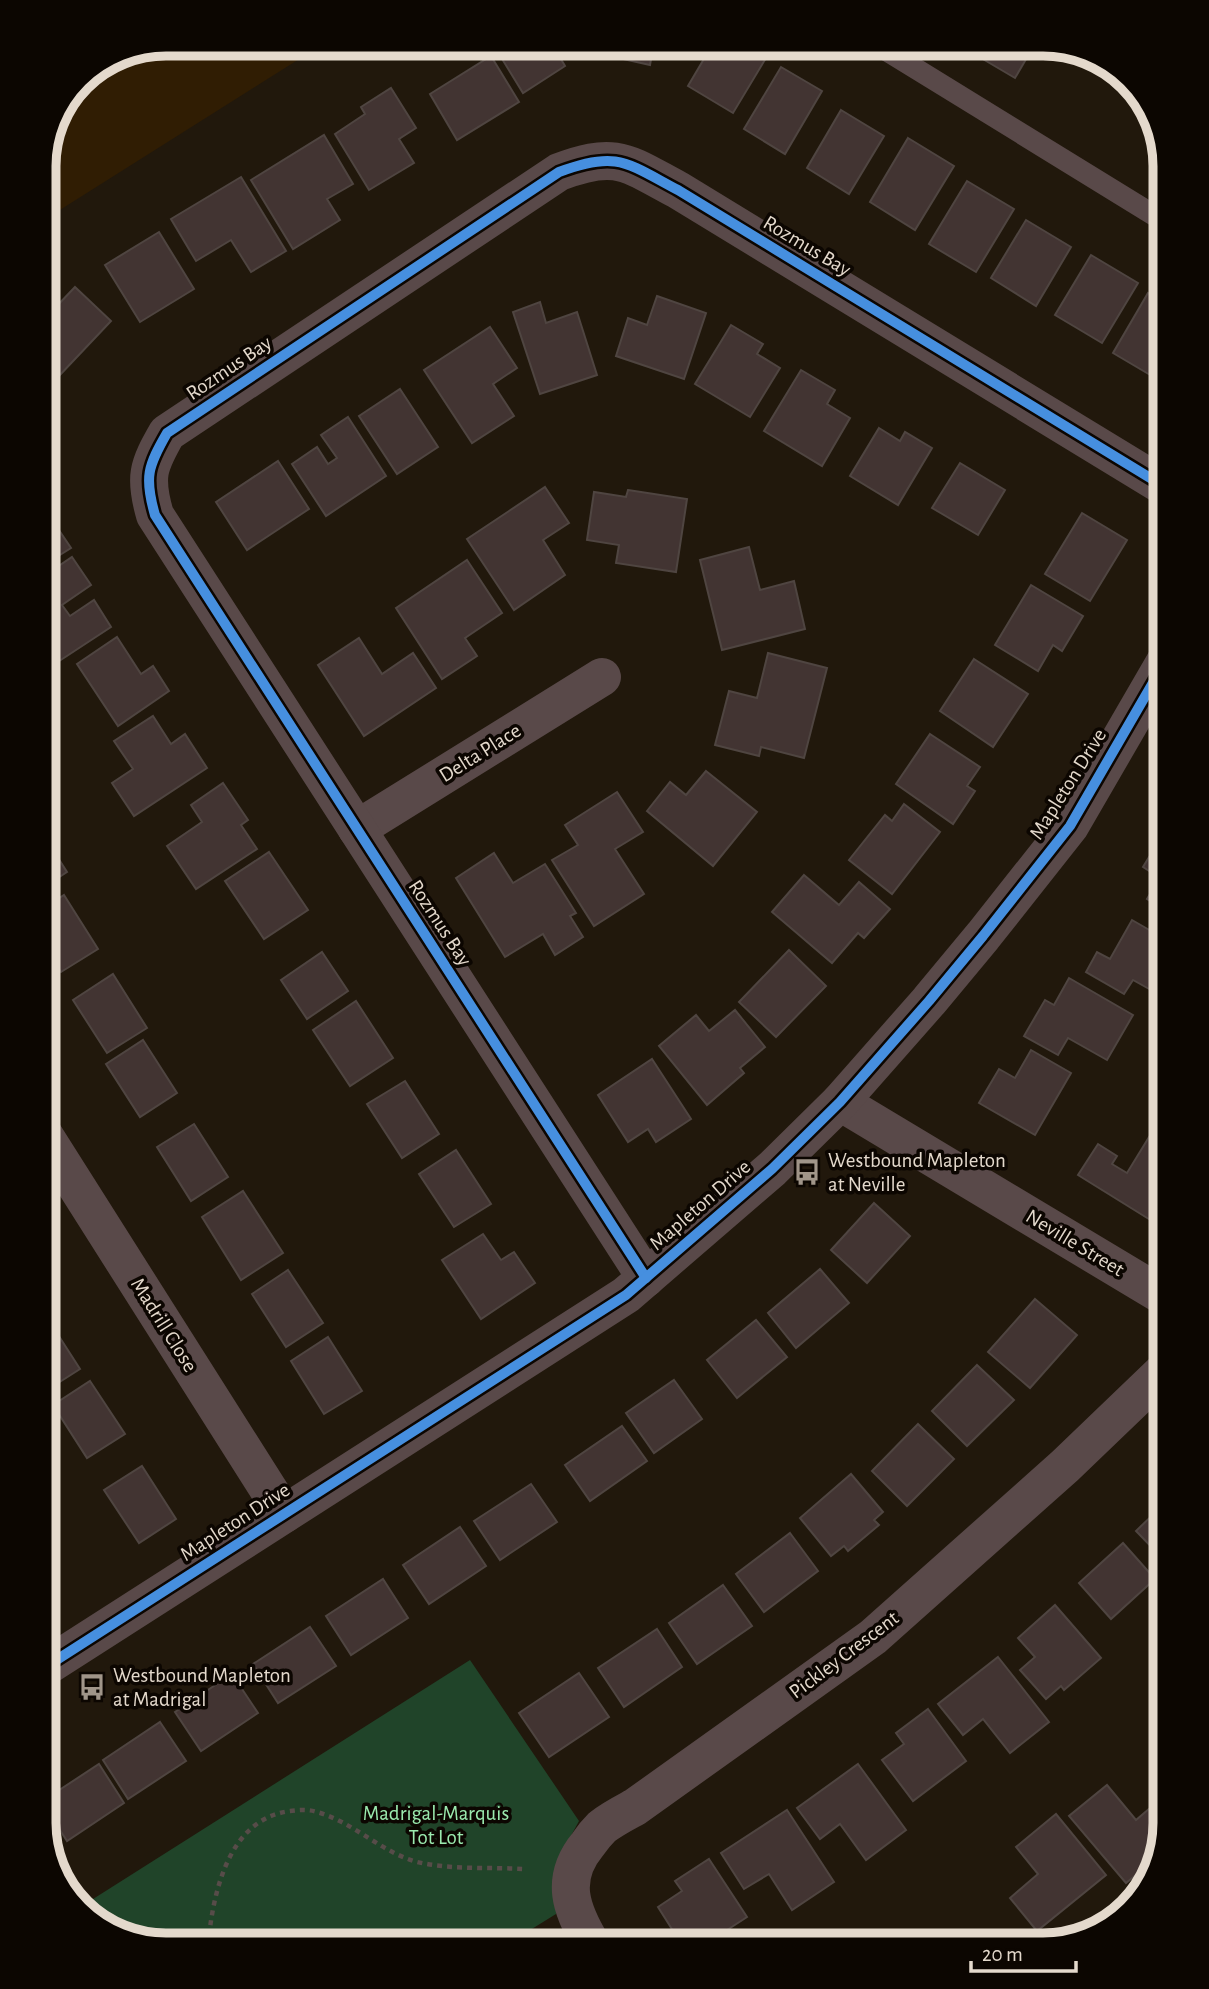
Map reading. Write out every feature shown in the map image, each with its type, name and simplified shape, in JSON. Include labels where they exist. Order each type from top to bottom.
[{"type":"street","name":"Rozmus Bay","points":[[646,1278],[155,515],[150,499],[149,467],[167,433],[559,172],[588,161],[603,159],[626,162],[678,190],[1153,480]]},
{"type":"street","name":"Delta Place","points":[[357,829],[602,677]]},
{"type":"street","name":"Mapleton Drive","points":[[56,1660],[626,1295],[772,1169],[840,1102],[984,936],[1070,826],[1153,683]]},
{"type":"street","name":"Neville Street","points":[[840,1102],[1153,1290]]},
{"type":"street","name":"Madrill Close","points":[[56,1154],[284,1514]]},
{"type":"street","name":"Pickley Crescent","points":[[585,1933],[579,1924],[570,1893],[572,1872],[580,1853],[601,1828],[635,1807],[873,1637],[1065,1466],[1153,1382]]},
{"type":"lane","points":[[895,56],[1153,215]]},
{"type":"path","points":[[209,1933],[220,1880],[235,1848],[253,1827],[274,1813],[300,1810],[317,1812],[416,1862],[524,1869]]},
{"type":"shaded area","points":[[166,56],[304,56],[56,212],[56,159],[67,117],[88,88],[105,74],[144,58]]},
{"type":"green space","name":"Madrigal-Marquis Tot Lot","points":[[470,1660],[579,1821],[561,1854],[556,1914],[525,1933],[159,1933],[117,1922],[89,1902]]},
{"type":"building","points":[[491,56],[519,102],[457,140],[430,94]]},
{"type":"building","points":[[500,56],[559,56],[565,66],[523,93]]},
{"type":"building","points":[[610,56],[652,56],[650,65]]},
{"type":"building","points":[[706,56],[767,56],[733,113],[688,86]]},
{"type":"building","points":[[978,56],[1028,56],[1015,78]]},
{"type":"building","points":[[781,67],[822,91],[785,154],[744,129]]},
{"type":"building","points":[[391,88],[416,128],[399,139],[414,163],[369,190],[335,134],[365,114],[361,107]]},
{"type":"building","points":[[841,110],[884,136],[849,194],[807,168]]},
{"type":"building","points":[[324,135],[353,184],[327,199],[340,220],[293,249],[251,180]]},
{"type":"building","points":[[908,138],[954,166],[915,230],[870,202]]},
{"type":"building","points":[[241,177],[286,251],[251,272],[231,240],[196,261],[171,219]]},
{"type":"building","points":[[967,181],[1014,209],[976,272],[929,244]]},
{"type":"building","points":[[1026,220],[1071,247],[1036,306],[991,278]]},
{"type":"building","points":[[159,232],[194,289],[140,322],[105,265]]},
{"type":"building","points":[[1091,255],[1138,283],[1102,343],[1055,315]]},
{"type":"building","points":[[75,287],[111,321],[58,377],[56,375],[56,307]]},
{"type":"building","points":[[1148,293],[1153,296],[1153,377],[1113,353]]},
{"type":"building","points":[[657,296],[706,313],[684,379],[616,356],[628,318],[647,325]]},
{"type":"building","points":[[540,302],[546,323],[577,312],[597,375],[540,394],[513,312]]},
{"type":"building","points":[[731,325],[763,344],[757,354],[780,368],[750,417],[695,384]]},
{"type":"building","points":[[490,327],[517,368],[493,384],[514,416],[472,443],[424,370]]},
{"type":"building","points":[[801,370],[835,390],[827,404],[850,418],[822,466],[764,431]]},
{"type":"building","points":[[400,389],[438,447],[397,474],[359,416]]},
{"type":"building","points":[[348,417],[386,476],[326,516],[292,464],[317,447],[328,464],[337,458],[321,435]]},
{"type":"building","points":[[879,428],[900,441],[905,432],[932,448],[898,505],[850,476]]},
{"type":"building","points":[[278,461],[309,509],[247,550],[216,502]]},
{"type":"building","points":[[960,463],[1005,490],[978,535],[932,508]]},
{"type":"building","points":[[545,487],[569,523],[543,540],[565,575],[514,610],[467,539]]},
{"type":"building","points":[[628,490],[687,499],[676,572],[616,563],[619,545],[587,540],[594,492],[626,497]]},
{"type":"building","points":[[1082,513],[1127,540],[1090,601],[1045,574]]},
{"type":"building","points":[[56,526],[71,548],[56,557]]},
{"type":"building","points":[[749,547],[760,590],[794,581],[805,629],[722,650],[700,560]]},
{"type":"building","points":[[72,557],[91,585],[62,605],[70,616],[94,600],[111,627],[56,663],[56,568]]},
{"type":"building","points":[[467,560],[502,613],[465,638],[477,656],[442,679],[396,608]]},
{"type":"building","points":[[1031,585],[1083,616],[1062,651],[1053,645],[1038,671],[995,645]]},
{"type":"building","points":[[117,637],[141,674],[153,666],[169,691],[118,726],[77,664]]},
{"type":"building","points":[[359,638],[382,674],[413,653],[436,688],[364,736],[318,665]]},
{"type":"building","points":[[768,653],[827,668],[804,758],[761,747],[759,756],[715,745],[729,691],[757,698]]},
{"type":"building","points":[[974,659],[1028,694],[993,747],[940,711]]},
{"type":"building","points":[[153,716],[171,744],[185,734],[207,768],[134,816],[112,783],[133,769],[114,741]]},
{"type":"building","points":[[930,734],[980,767],[967,786],[975,791],[953,824],[896,784]]},
{"type":"building","points":[[706,771],[757,812],[713,866],[647,811],[670,782],[686,795]]},
{"type":"building","points":[[223,783],[248,820],[241,825],[257,849],[196,889],[167,846],[202,822],[191,805]]},
{"type":"building","points":[[617,792],[643,832],[615,849],[644,894],[594,926],[552,860],[578,845],[565,825]]},
{"type":"building","points":[[904,804],[940,832],[892,894],[849,860],[885,815],[892,821]]},
{"type":"building","points":[[1153,851],[1153,873],[1143,867]]},
{"type":"building","points":[[269,852],[308,910],[264,939],[225,881]]},
{"type":"building","points":[[494,853],[513,883],[545,864],[576,913],[570,916],[583,937],[555,955],[543,934],[505,957],[456,878]]},
{"type":"building","points":[[56,855],[67,872],[56,879]]},
{"type":"building","points":[[804,875],[839,905],[859,882],[890,909],[864,938],[858,933],[832,963],[772,912]]},
{"type":"building","points":[[1153,889],[1153,903],[1147,899]]},
{"type":"building","points":[[64,895],[98,949],[61,972],[56,964],[56,900]]},
{"type":"building","points":[[1132,920],[1153,932],[1151,990],[1133,980],[1124,994],[1086,972],[1097,952],[1110,959]]},
{"type":"building","points":[[789,950],[826,986],[776,1037],[739,1002]]},
{"type":"building","points":[[322,952],[348,991],[307,1019],[281,980]]},
{"type":"building","points":[[113,974],[147,1028],[107,1053],[73,1000]]},
{"type":"building","points":[[1069,978],[1133,1015],[1107,1060],[1068,1038],[1058,1055],[1024,1036],[1045,1000],[1054,1005]]},
{"type":"building","points":[[356,1001],[393,1058],[350,1086],[313,1030]]},
{"type":"building","points":[[735,1010],[765,1047],[740,1068],[744,1073],[707,1105],[659,1046],[696,1015],[709,1031]]},
{"type":"building","points":[[143,1040],[177,1093],[140,1117],[106,1064]]},
{"type":"building","points":[[1031,1050],[1071,1073],[1035,1135],[979,1103],[999,1069],[1015,1078]]},
{"type":"building","points":[[652,1059],[691,1119],[656,1142],[648,1129],[628,1142],[598,1095]]},
{"type":"building","points":[[405,1081],[439,1134],[402,1158],[367,1104]]},
{"type":"building","points":[[194,1124],[228,1177],[191,1201],[157,1147]]},
{"type":"building","points":[[1153,1131],[1152,1221],[1078,1175],[1098,1144],[1117,1156],[1112,1164],[1127,1173]]},
{"type":"building","points":[[456,1150],[491,1204],[454,1227],[419,1174]]},
{"type":"building","points":[[243,1191],[283,1253],[241,1280],[202,1217]]},
{"type":"building","points":[[874,1203],[910,1236],[867,1283],[831,1250]]},
{"type":"building","points":[[483,1234],[501,1260],[514,1252],[535,1283],[481,1319],[442,1260]]},
{"type":"building","points":[[820,1269],[849,1303],[796,1348],[768,1313]]},
{"type":"building","points":[[288,1270],[323,1323],[286,1347],[252,1294]]},
{"type":"building","points":[[1035,1299],[1077,1335],[1030,1388],[988,1352]]},
{"type":"building","points":[[756,1320],[787,1357],[737,1398],[707,1360]]},
{"type":"building","points":[[56,1332],[80,1369],[56,1384]]},
{"type":"building","points":[[328,1337],[362,1391],[324,1414],[291,1361]]},
{"type":"building","points":[[977,1365],[1014,1400],[967,1446],[932,1411]]},
{"type":"building","points":[[674,1380],[702,1419],[654,1453],[626,1413]]},
{"type":"building","points":[[90,1381],[125,1434],[87,1458],[56,1410],[56,1403]]},
{"type":"building","points":[[918,1424],[954,1459],[907,1506],[872,1471]]},
{"type":"building","points":[[622,1426],[647,1461],[590,1501],[565,1465]]},
{"type":"building","points":[[142,1466],[176,1519],[139,1543],[104,1490]]},
{"type":"building","points":[[851,1474],[883,1512],[874,1520],[879,1525],[848,1551],[844,1546],[831,1556],[800,1518]]},
{"type":"building","points":[[531,1484],[557,1522],[500,1560],[474,1521]]},
{"type":"building","points":[[1153,1515],[1153,1549],[1136,1531]]},
{"type":"building","points":[[460,1527],[486,1566],[429,1604],[403,1565]]},
{"type":"building","points":[[790,1533],[818,1571],[764,1612],[736,1574]]},
{"type":"building","points":[[1123,1543],[1153,1577],[1153,1581],[1111,1619],[1079,1583]]},
{"type":"building","points":[[383,1579],[408,1618],[351,1655],[326,1616]]},
{"type":"building","points":[[723,1585],[752,1626],[697,1664],[669,1623]]},
{"type":"building","points":[[1055,1605],[1101,1658],[1064,1690],[1061,1686],[1046,1699],[1020,1670],[1035,1657],[1018,1638]]},
{"type":"building","points":[[310,1627],[336,1666],[278,1703],[253,1664]]},
{"type":"building","points":[[657,1629],[682,1667],[624,1707],[598,1668]]},
{"type":"building","points":[[998,1657],[1049,1722],[1010,1753],[983,1719],[963,1735],[938,1704]]},
{"type":"building","points":[[579,1673],[609,1717],[549,1757],[519,1713]]},
{"type":"building","points":[[232,1674],[258,1713],[201,1751],[175,1712]]},
{"type":"building","points":[[928,1709],[966,1761],[913,1801],[882,1760],[904,1744],[896,1733]]},
{"type":"building","points":[[160,1722],[186,1761],[128,1799],[103,1760]]},
{"type":"building","points":[[99,1764],[124,1803],[67,1841],[56,1824],[56,1792]]},
{"type":"building","points":[[858,1764],[906,1830],[866,1860],[840,1824],[820,1839],[797,1808]]},
{"type":"building","points":[[1107,1785],[1136,1820],[1153,1805],[1152,1838],[1143,1869],[1126,1883],[1069,1816]]},
{"type":"building","points":[[787,1810],[834,1882],[792,1910],[769,1874],[744,1889],[721,1853]]},
{"type":"building","points":[[1056,1814],[1106,1875],[1037,1931],[1010,1898],[1038,1874],[1016,1847]]},
{"type":"building","points":[[709,1859],[747,1917],[722,1933],[674,1933],[658,1907],[682,1891],[675,1881]]},
{"type":"cycle path","points":[[646,1278],[155,515],[150,491],[150,472],[167,433],[559,172],[579,165],[609,161],[633,167],[678,190],[1153,480]]},
{"type":"cycle path","points":[[56,1660],[626,1295],[772,1169],[840,1102],[929,1001],[1070,826],[1153,683]]},
{"type":"place","name":"Westbound Mapleton at Neville","points":[[807,1172]]},
{"type":"place","name":"Westbound Mapleton at Madrigal","points":[[92,1687]]}]
